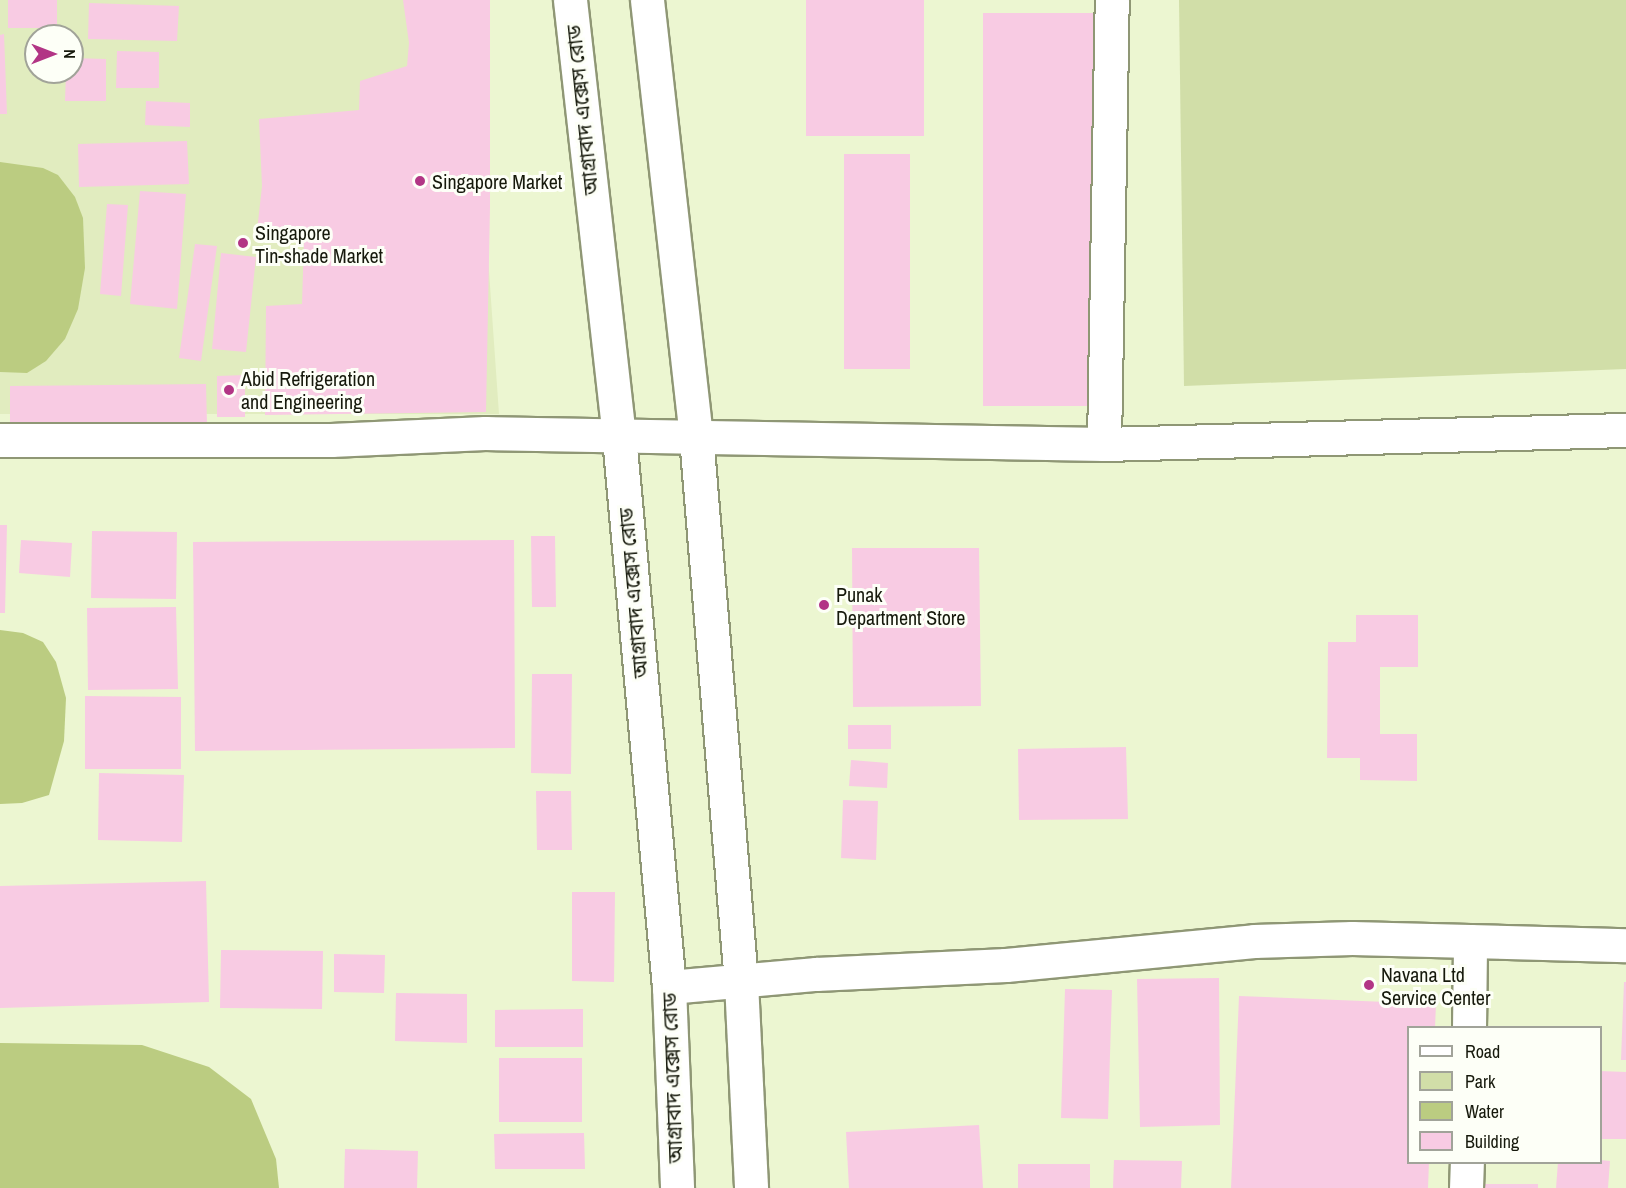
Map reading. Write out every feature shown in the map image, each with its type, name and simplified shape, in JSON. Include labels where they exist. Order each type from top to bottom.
[{"type":"street","name":"আগ্রাবাদ এক্সেস রোড","points":[[570,0],[619,437],[669,987],[677,1188]]},
{"type":"street","points":[[647,0],[696,436],[741,982],[751,1188]]},
{"type":"street","points":[[1104,444],[1112,0]]},
{"type":"street","points":[[0,441],[331,441],[485,433],[1104,444],[1626,430]]},
{"type":"street","points":[[669,987],[816,974],[1006,965],[1254,941],[1352,938],[1626,945]]},
{"type":"street","points":[[1469,1026],[1470,941]]},
{"type":"street","points":[[1466,1188],[1467,1164]]},
{"type":"shaded area","name":"Singapore Tin-shade Market","points":[[0,0],[470,0],[499,414],[0,414]]},
{"type":"green space","points":[[1179,0],[1626,0],[1626,369],[1184,386]]},
{"type":"water","points":[[0,162],[43,168],[58,175],[75,197],[83,218],[85,268],[78,309],[65,339],[46,361],[27,373],[0,372]]},
{"type":"water","points":[[0,630],[23,633],[43,642],[56,662],[66,698],[64,741],[49,795],[22,803],[0,804]]},
{"type":"water","points":[[0,1043],[142,1045],[209,1067],[251,1099],[276,1159],[279,1188],[0,1188]]},
{"type":"building","points":[[8,0],[57,0],[57,24],[24,24],[24,28],[8,28]]},
{"type":"building","points":[[403,0],[490,0],[490,207],[486,412],[265,415],[266,306],[302,304],[304,240],[256,240],[262,186],[259,119],[359,110],[360,81],[407,66],[409,43]]},
{"type":"building","points":[[806,0],[924,0],[924,136],[806,136]]},
{"type":"building","points":[[89,3],[179,6],[177,41],[88,39]]},
{"type":"building","points":[[983,13],[1100,13],[1099,406],[983,406]]},
{"type":"building","points":[[4,34],[7,114],[0,114],[0,35]]},
{"type":"building","points":[[117,51],[159,52],[159,88],[116,88]]},
{"type":"building","points":[[84,58],[106,59],[106,101],[65,101],[66,84],[84,84]]},
{"type":"building","points":[[146,101],[190,103],[190,127],[145,125]]},
{"type":"building","points":[[187,141],[189,184],[79,187],[78,144]]},
{"type":"building","points":[[844,154],[910,154],[910,369],[844,369]]},
{"type":"building","points":[[140,191],[186,194],[177,309],[130,304]]},
{"type":"building","points":[[107,204],[128,205],[121,296],[100,294]]},
{"type":"building","points":[[195,244],[217,246],[201,361],[179,358]]},
{"type":"building","points":[[221,253],[256,257],[246,352],[212,349]]},
{"type":"building","points":[[245,375],[245,417],[217,417],[217,376]]},
{"type":"building","points":[[206,384],[207,424],[10,426],[10,386]]},
{"type":"building","points":[[0,525],[7,525],[5,613],[0,613]]},
{"type":"building","points":[[92,531],[177,532],[176,599],[91,598]]},
{"type":"building","points":[[531,536],[555,536],[556,607],[532,607]]},
{"type":"building","points":[[21,540],[72,543],[70,577],[19,573]]},
{"type":"building","points":[[514,540],[515,748],[195,751],[193,542]]},
{"type":"building","points":[[852,548],[979,548],[981,706],[853,707]]},
{"type":"building","points":[[176,607],[178,689],[88,690],[87,608]]},
{"type":"building","points":[[1356,615],[1418,615],[1418,667],[1380,667],[1380,734],[1417,734],[1417,781],[1360,780],[1360,758],[1327,758],[1328,642],[1356,642]]},
{"type":"building","points":[[532,674],[572,674],[571,774],[531,773]]},
{"type":"building","points":[[85,696],[181,697],[181,769],[85,769]]},
{"type":"building","points":[[848,725],[891,725],[891,749],[848,749]]},
{"type":"building","points":[[1126,747],[1128,819],[1019,820],[1018,749]]},
{"type":"building","points":[[851,760],[888,763],[887,788],[849,786]]},
{"type":"building","points":[[99,773],[184,775],[182,842],[98,840]]},
{"type":"building","points":[[536,791],[571,791],[572,850],[537,850]]},
{"type":"building","points":[[843,800],[878,801],[876,860],[841,858]]},
{"type":"building","points":[[206,881],[209,1002],[0,1008],[0,886]]},
{"type":"building","points":[[572,892],[615,892],[614,982],[572,981]]},
{"type":"building","points":[[221,950],[323,951],[322,1009],[220,1008]]},
{"type":"building","points":[[334,954],[385,955],[384,993],[334,992]]},
{"type":"building","points":[[1219,978],[1220,1125],[1140,1127],[1137,979]]},
{"type":"building","points":[[1624,982],[1626,982],[1626,1060],[1621,1060]]},
{"type":"building","points":[[1065,989],[1112,990],[1108,1119],[1061,1118]]},
{"type":"building","points":[[396,993],[467,994],[467,1043],[395,1041]]},
{"type":"building","points":[[1239,996],[1436,1004],[1435,1026],[1407,1026],[1407,1164],[1429,1164],[1428,1188],[1231,1188]]},
{"type":"building","points":[[583,1009],[583,1047],[495,1047],[495,1010]]},
{"type":"building","points":[[499,1058],[582,1058],[582,1122],[499,1122]]},
{"type":"building","points":[[1602,1071],[1626,1072],[1626,1139],[1602,1139]]},
{"type":"building","points":[[979,1125],[983,1188],[849,1188],[846,1132]]},
{"type":"building","points":[[584,1133],[585,1169],[495,1169],[494,1134]]},
{"type":"building","points":[[345,1149],[418,1151],[417,1188],[344,1188]]},
{"type":"building","points":[[1114,1160],[1182,1161],[1181,1188],[1113,1188]]},
{"type":"building","points":[[1602,1160],[1610,1161],[1608,1188],[1556,1188],[1558,1164],[1602,1164]]},
{"type":"building","points":[[1018,1164],[1090,1164],[1090,1188],[1018,1188]]},
{"type":"building","points":[[1484,1184],[1538,1184],[1538,1188],[1484,1188]]},
{"type":"place","name":"Singapore Market","points":[[420,181]]},
{"type":"place","name":"Singapore Tin-shade Market","points":[[243,243]]},
{"type":"place","name":"Abid Refrigeration and Engineering","points":[[229,390]]},
{"type":"place","name":"Punak Department Store","points":[[824,605]]},
{"type":"place","name":"Navana Ltd Service Center","points":[[1369,985]]}]
